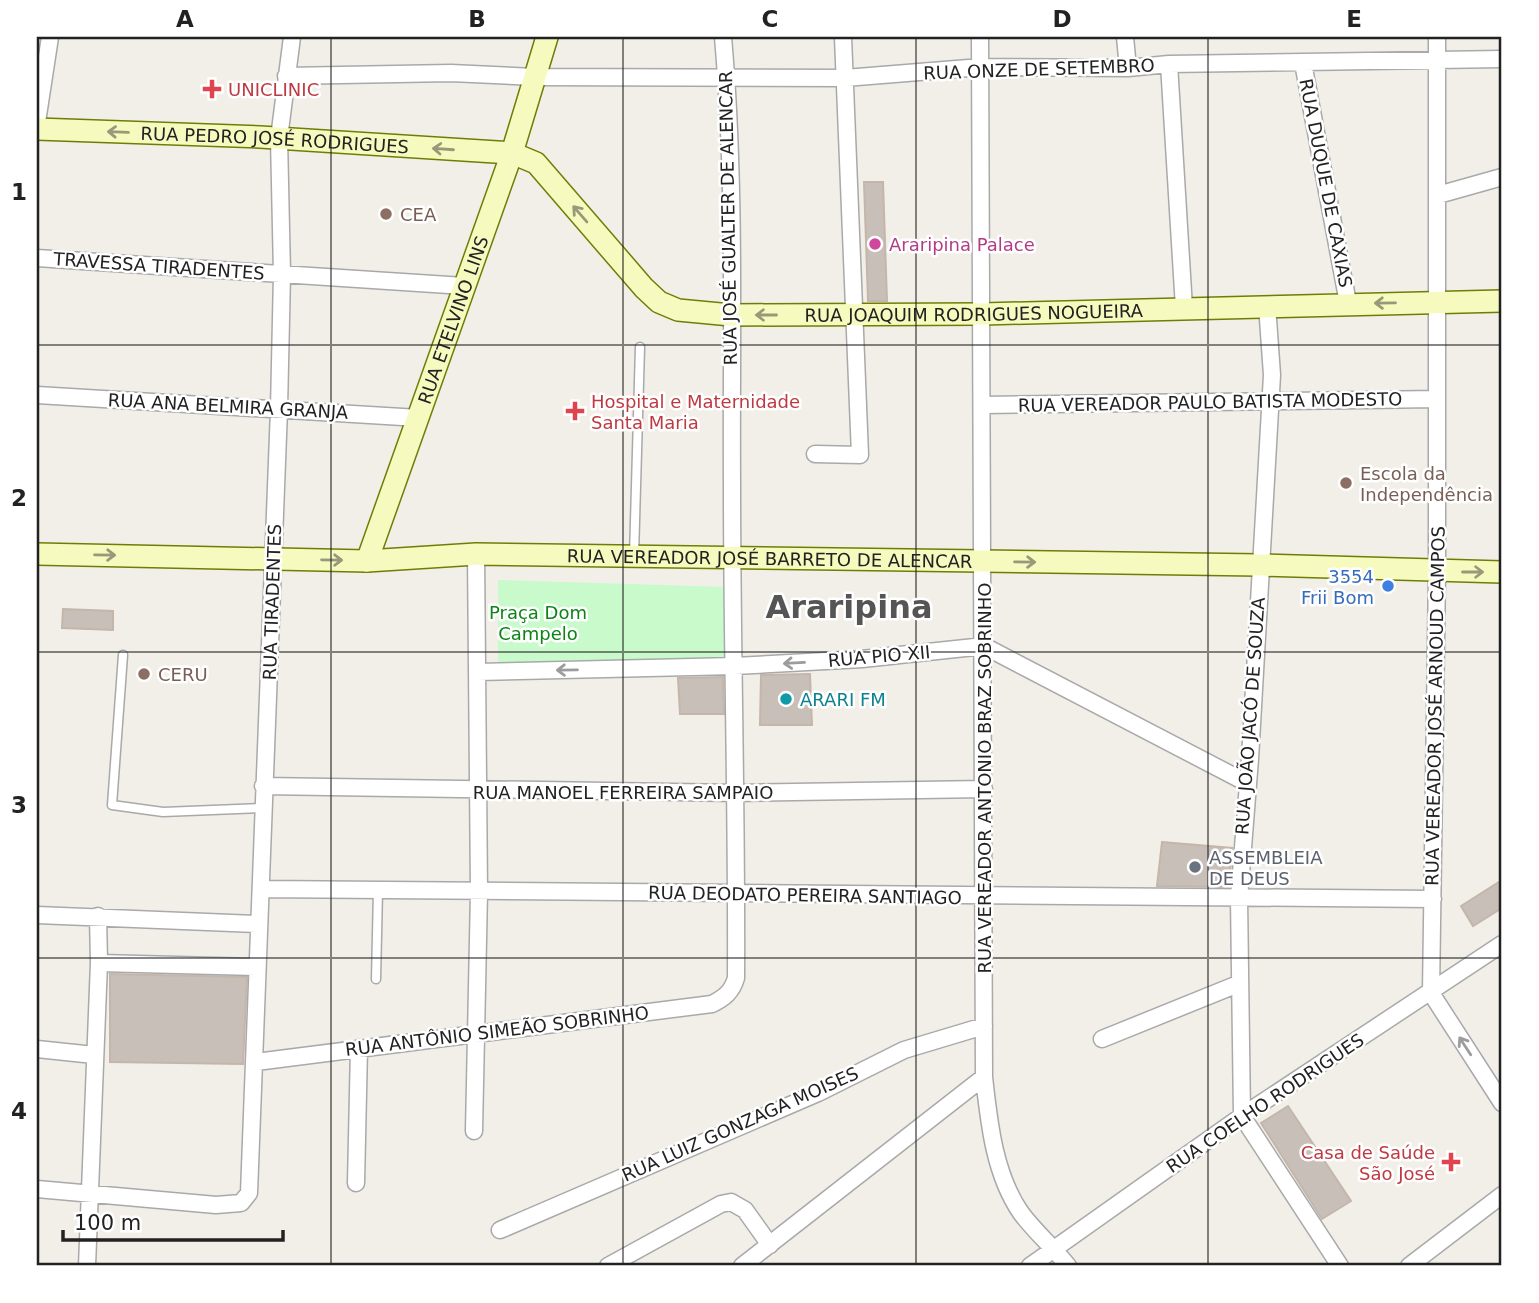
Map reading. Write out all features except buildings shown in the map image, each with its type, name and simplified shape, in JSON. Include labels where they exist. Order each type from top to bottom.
[{"type":"main road","name":"RUA ETELVINO LINS","points":[[366,561],[512,153],[547,37]]},
{"type":"main road","name":"RUA PEDRO JOSÉ RODRIGUES","points":[[37,129],[279,138],[512,153]]},
{"type":"main road","name":"RUA JOAQUIM RODRIGUES NOGUEIRA","points":[[512,153],[536,163],[659,302],[678,310],[731,315],[983,314],[1502,301]]},
{"type":"main road","name":"RUA VEREADOR JOSÉ BARRETO DE ALENCAR","points":[[37,554],[366,561],[476,554],[1259,565],[1502,572]]},
{"type":"street","points":[[37,122],[50,37]]},
{"type":"street","name":"RUA TIRADENTES","points":[[90,1195],[216,1205],[242,1203],[249,1193],[279,409],[282,274],[279,138],[292,37]]},
{"type":"street","name":"RUA JOSÉ GUALTER DE ALENCAR","points":[[723,37],[731,315],[737,793],[736,978],[733,988]]},
{"type":"street","points":[[815,454],[860,456],[843,37]]},
{"type":"street","name":"RUA VEREADOR ANTONIO BRAZ SOBRINHO","points":[[980,37],[984,1077],[989,1127],[1005,1179],[1021,1213],[1055,1248],[1068,1266]]},
{"type":"street","points":[[1125,37],[1128,68]]},
{"type":"street","name":"RUA VEREADOR JOSÉ ARNOUD CAMPOS","points":[[1432,993],[1437,572],[1437,37]]},
{"type":"street","name":"RUA ONZE DE SETEMBRO","points":[[286,76],[451,72],[535,77],[845,78],[981,67],[1128,68],[1502,59]]},
{"type":"street","name":"RUA DUQUE DE CAXIAS","points":[[1303,63],[1348,303]]},
{"type":"street","points":[[1169,65],[1184,308]]},
{"type":"street","points":[[1438,195],[1502,177]]},
{"type":"street","name":"TRAVESSA TIRADENTES","points":[[37,258],[464,286]]},
{"type":"street","name":"RUA JOÃO JACÓ DE SOUZA","points":[[1242,1116],[1238,984],[1239,898],[1270,401],[1267,306]]},
{"type":"street","name":"RUA ANA BELMIRA GRANJA","points":[[37,395],[419,418]]},
{"type":"street","name":"RUA VEREADOR PAULO BATISTA MODESTO","points":[[983,405],[1437,398]]},
{"type":"street","points":[[474,1131],[479,892],[476,554]]},
{"type":"street","points":[[984,646],[1247,783]]},
{"type":"street","name":"RUA PIO XII","points":[[478,673],[735,666],[862,659],[984,646]]},
{"type":"street","name":"RUA MANOEL FERREIRA SAMPAIO","points":[[263,786],[478,792],[737,793],[984,789]]},
{"type":"street","name":"RUA DEODATO PEREIRA SANTIAGO","points":[[261,889],[1433,899]]},
{"type":"street","points":[[37,915],[258,924]]},
{"type":"street","points":[[87,1266],[90,1195],[88,1171],[99,963],[98,916]]},
{"type":"street","name":"RUA COELHO RODRIGUES","points":[[1030,1266],[1242,1116],[1432,993],[1502,944]]},
{"type":"street","points":[[99,963],[257,967]]},
{"type":"street","points":[[1102,1039],[1238,984]]},
{"type":"street","name":"RUA ANTÔNIO SIMEÃO SOBRINHO","points":[[256,1062],[712,1004],[733,988]]},
{"type":"street","points":[[1432,993],[1502,1103]]},
{"type":"street","name":"RUA LUIZ GONZAGA MOISES","points":[[499,1230],[818,1093],[904,1050],[984,1026]]},
{"type":"street","points":[[356,1183],[359,1048]]},
{"type":"street","points":[[37,1049],[94,1055]]},
{"type":"street","points":[[742,1266],[984,1077]]},
{"type":"street","points":[[1242,1116],[1340,1266]]},
{"type":"street","points":[[37,1189],[90,1195]]},
{"type":"street","points":[[1409,1266],[1502,1195]]},
{"type":"street","points":[[608,1266],[731,1202],[745,1210],[770,1245]]},
{"type":"street","points":[[1426,1266],[1502,1208]]},
{"type":"lane","points":[[634,556],[640,347]]},
{"type":"lane","points":[[122,654],[112,804],[163,812],[263,808]]},
{"type":"lane","points":[[376,979],[378,890]]},
{"type":"green space","name":"Praça Dom Campelo","points":[[498,580],[726,587],[726,657],[498,663]]},
{"type":"place","name":"UNICLINIC","points":[[212,89]]},
{"type":"place","name":"CEA","points":[[386,214]]},
{"type":"place","name":"Araripina Palace","points":[[875,244]]},
{"type":"place","name":"Hospital e Maternidade Santa Maria","points":[[575,411]]},
{"type":"place","name":"Escola da Independência","points":[[1346,483]]},
{"type":"place","name":"3554 Frii Bom","points":[[1388,586]]},
{"type":"place","name":"CERU","points":[[144,674]]},
{"type":"place","name":"ARARI FM","points":[[786,699]]},
{"type":"place","name":"ASSEMBLEIA DE DEUS","points":[[1195,867]]},
{"type":"place","name":"Casa de Saúde São José","points":[[1451,1162]]},
{"type":"district","name":"Araripina","points":[[849,607]]}]
